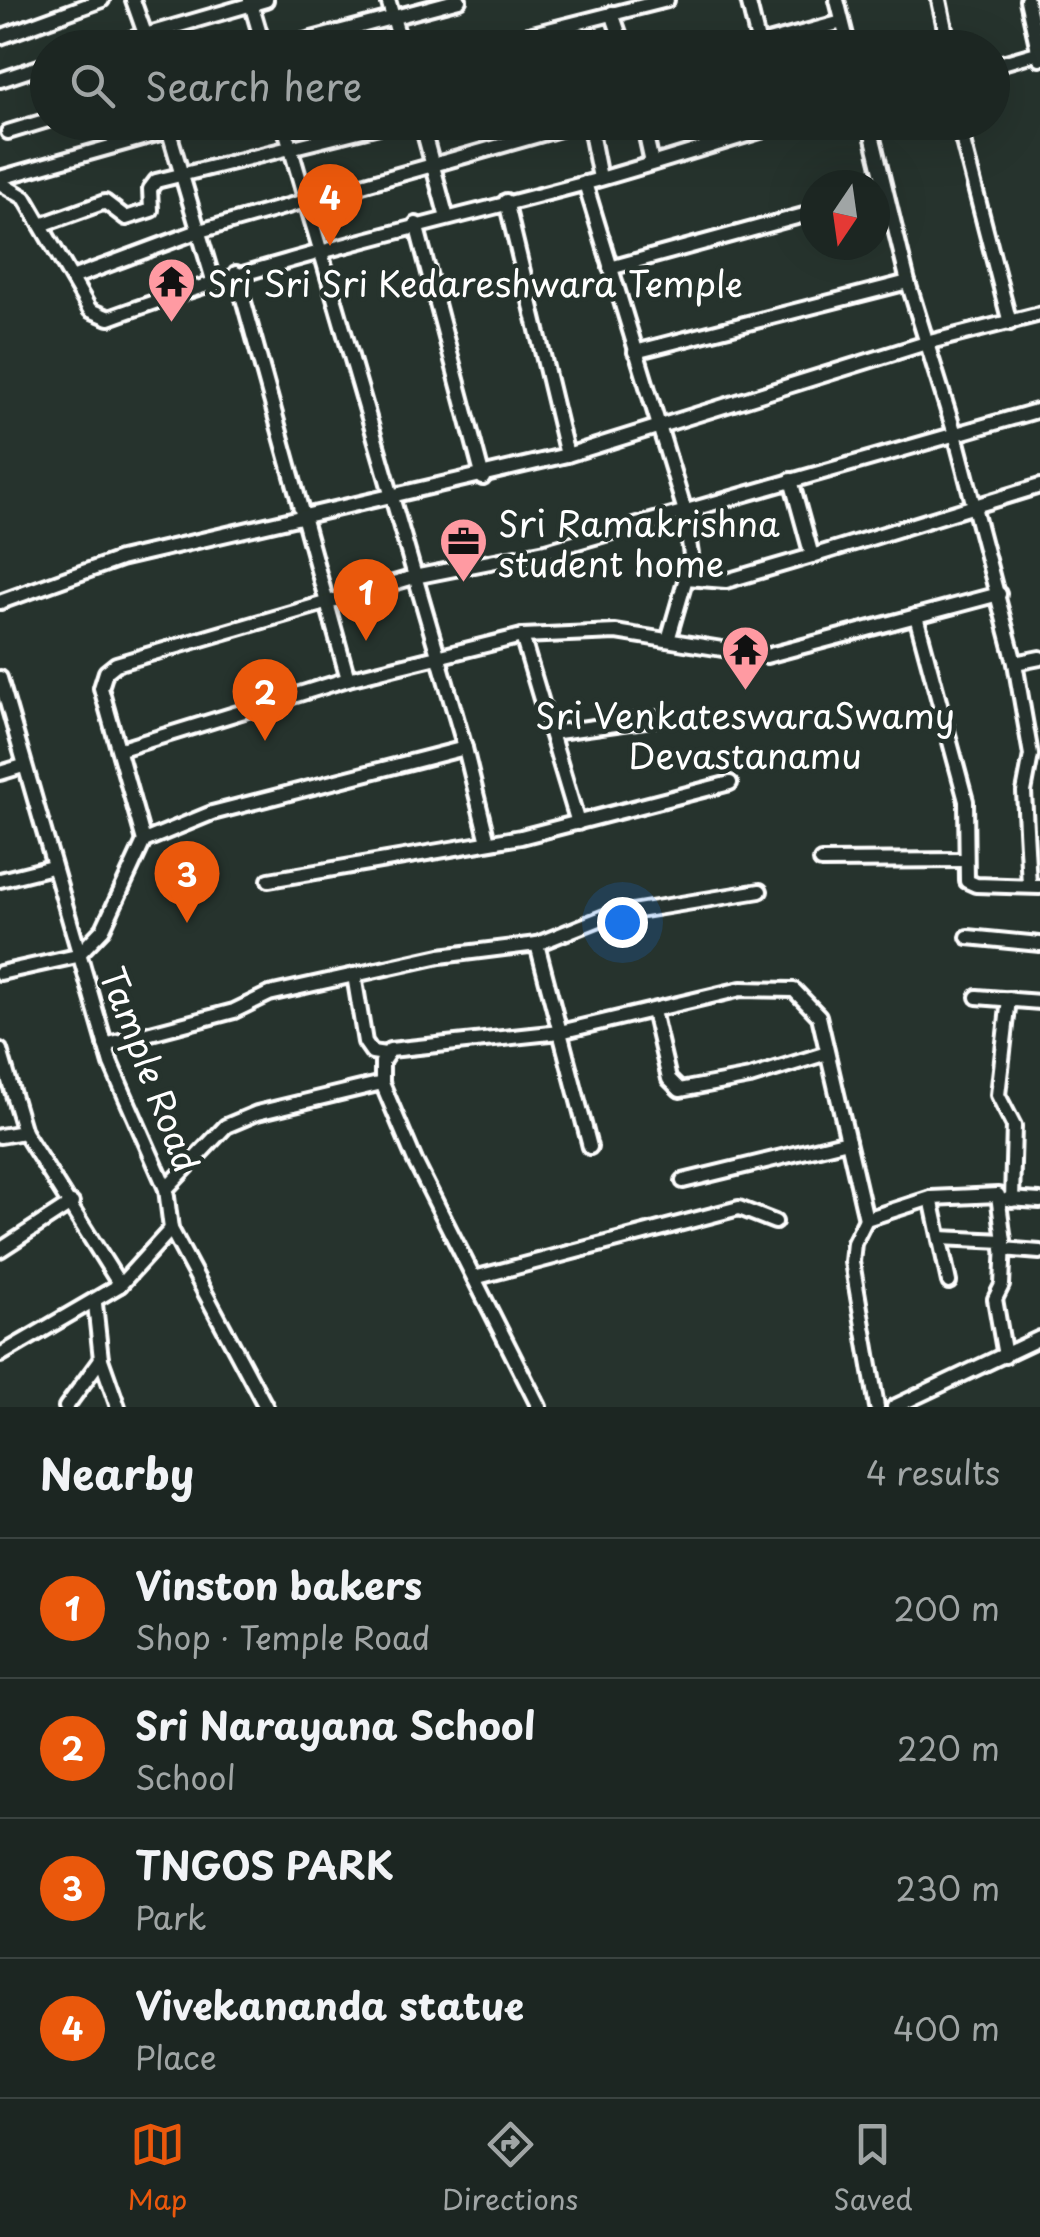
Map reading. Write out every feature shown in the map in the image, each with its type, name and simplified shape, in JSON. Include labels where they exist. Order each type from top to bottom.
[{"type":"street","points":[[0,38],[102,0]]},
{"type":"street","points":[[133,0],[145,30]]},
{"type":"street","points":[[153,30],[266,0]]},
{"type":"street","points":[[388,0],[396,30]]},
{"type":"street","points":[[342,30],[459,0]]},
{"type":"street","points":[[552,30],[667,0]]},
{"type":"street","points":[[748,0],[751,30]]},
{"type":"street","points":[[837,0],[844,30]]},
{"type":"street","points":[[938,0],[945,30]]},
{"type":"street","points":[[1010,62],[1040,54],[1028,0]]},
{"type":"street","points":[[250,2],[259,30]]},
{"type":"street","points":[[612,13],[618,30]]},
{"type":"street","points":[[812,30],[842,22]]},
{"type":"street","points":[[0,80],[30,70]]},
{"type":"street","points":[[8,132],[30,125]]},
{"type":"street","points":[[0,181],[128,140]]},
{"type":"street","points":[[171,140],[212,280]]},
{"type":"street","points":[[287,140],[438,655],[488,842]]},
{"type":"street","points":[[41,225],[104,202],[126,218],[146,214],[152,204],[152,184],[322,140]]},
{"type":"street","points":[[426,140],[447,218]]},
{"type":"street","points":[[72,278],[196,232],[522,140]]},
{"type":"street","points":[[591,140],[600,178]]},
{"type":"street","points":[[647,140],[652,163]]},
{"type":"street","points":[[0,181],[25,198],[90,310],[109,318],[236,273],[585,183],[729,140]]},
{"type":"street","points":[[871,140],[876,170]]},
{"type":"street","points":[[963,140],[1010,323]]},
{"type":"street","points":[[585,183],[656,427],[684,508],[691,556],[668,640]]},
{"type":"street","points":[[506,202],[566,456]]},
{"type":"street","points":[[610,268],[800,216]]},
{"type":"street","points":[[416,224],[482,478]]},
{"type":"street","points":[[890,224],[955,434],[1016,664],[1035,754],[1034,886],[970,884],[966,801],[916,616]]},
{"type":"street","points":[[236,273],[348,679]]},
{"type":"street","points":[[635,352],[908,282]]},
{"type":"street","points":[[0,602],[120,559],[566,456],[926,343],[1040,314]]},
{"type":"street","points":[[0,973],[77,956],[103,930],[144,841],[102,688],[106,672],[116,664],[414,577],[546,551],[684,508],[1040,411]]},
{"type":"street","points":[[791,480],[812,556]]},
{"type":"street","points":[[686,578],[726,581],[1040,486]]},
{"type":"street","points":[[121,749],[348,679],[522,636],[616,632],[766,656],[999,594]]},
{"type":"street","points":[[522,636],[578,823]]},
{"type":"street","points":[[1016,664],[1040,658]]},
{"type":"street","name":"Tample Road","points":[[0,678],[77,956],[105,1046],[166,1189],[171,1228],[266,1407]]},
{"type":"street","points":[[551,733],[659,718]]},
{"type":"street","points":[[144,841],[212,814],[464,748]]},
{"type":"street","points":[[0,773],[24,766]]},
{"type":"street","points":[[269,880],[488,842],[730,783]]},
{"type":"street","points":[[821,861],[966,860]]},
{"type":"street","points":[[0,880],[52,867]]},
{"type":"street","points":[[105,1046],[222,1015],[269,994],[354,974],[440,956],[538,944],[606,916],[760,892]]},
{"type":"street","points":[[968,937],[1040,944]]},
{"type":"street","points":[[538,944],[590,1147]]},
{"type":"street","points":[[354,974],[365,1042],[372,1052],[385,1054],[398,1047],[560,1032],[740,989],[771,986],[794,990],[810,1002],[819,1016],[866,1219],[854,1243],[852,1262],[877,1407]]},
{"type":"street","points":[[976,997],[1040,1002]]},
{"type":"street","points":[[1005,1356],[996,1299],[1002,1284],[1014,1126],[998,1095],[1009,1000]]},
{"type":"street","points":[[653,1011],[669,1080],[680,1090],[750,1076],[827,1053]]},
{"type":"street","points":[[0,1050],[24,1132],[72,1203],[120,1286]]},
{"type":"street","points":[[385,1054],[382,1084],[415,1161],[539,1407]]},
{"type":"street","points":[[166,1189],[226,1126],[257,1113],[382,1084]]},
{"type":"street","points":[[0,1136],[24,1132]]},
{"type":"street","points":[[683,1180],[848,1141]]},
{"type":"street","points":[[866,1219],[931,1198],[988,1194],[1040,1201]]},
{"type":"street","points":[[931,1198],[950,1282]]},
{"type":"street","points":[[0,1250],[72,1203]]},
{"type":"street","points":[[474,1278],[739,1208],[776,1222]]},
{"type":"street","points":[[0,1356],[120,1286],[171,1228]]},
{"type":"street","points":[[940,1238],[1040,1252]]},
{"type":"street","points":[[95,1304],[101,1359],[118,1407]]},
{"type":"street","points":[[894,1407],[1040,1338]]},
{"type":"street","points":[[66,1407],[101,1359]]},
{"type":"place","name":"Vivekananda statue","points":[[330,246]]},
{"type":"place","name":"Sri Sri Sri Kedareshwara Temple","points":[[172,324]]},
{"type":"place","name":"Sri Ramakrishna student home","points":[[463,584]]},
{"type":"place","name":"Vinston bakers","points":[[366,641]]},
{"type":"place","name":"Sri VenkateswaraSwamy Devastanamu","points":[[745,692]]},
{"type":"place","name":"Sri Narayana School","points":[[265,741]]},
{"type":"place","name":"TNGOS PARK","points":[[187,923]]}]
